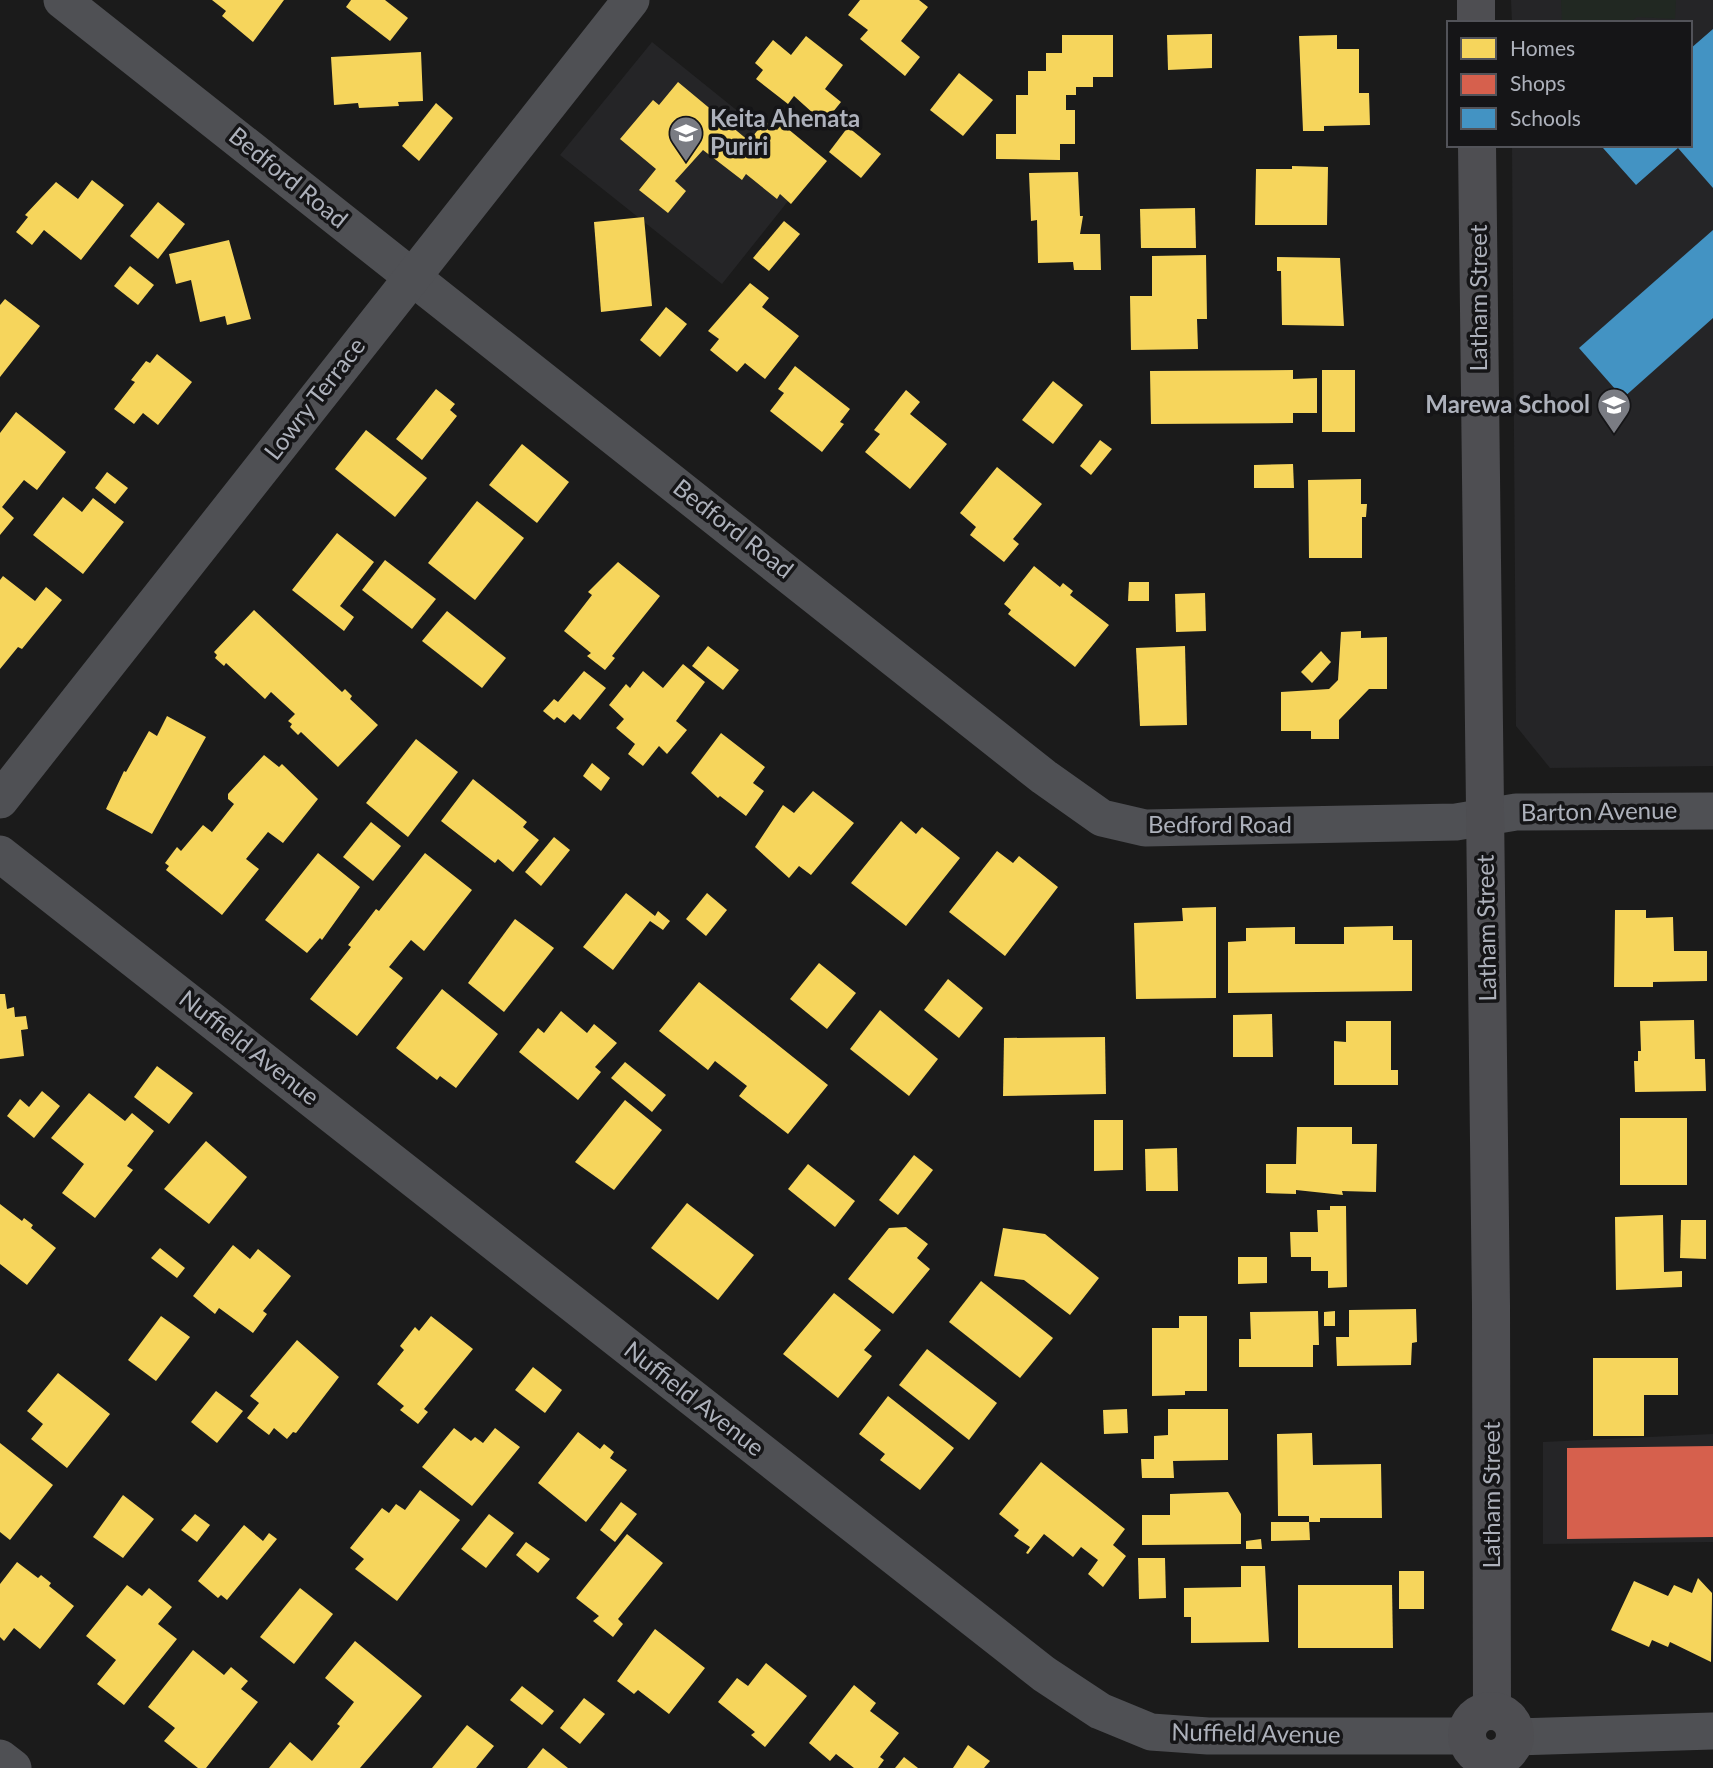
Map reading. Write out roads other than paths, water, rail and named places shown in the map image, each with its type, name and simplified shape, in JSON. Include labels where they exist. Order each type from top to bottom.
[{"type":"main road","points":[[1475,0],[1476,21]]},
{"type":"main road","name":"Latham Street","points":[[1477,147],[1491,1742]]},
{"type":"street","name":"Bedford Road","points":[[62,0],[1044,777],[1102,818],[1146,828],[1456,822],[1485,818]]},
{"type":"street","name":"Lowry Terrace","points":[[0,800],[631,0]]},
{"type":"street","name":"Barton Avenue","points":[[1485,818],[1516,812],[1713,811]]},
{"type":"street","name":"Nuffield Avenue","points":[[0,854],[1023,1657],[1100,1711],[1152,1732],[1208,1736],[1491,1742],[1713,1731]]},
{"type":"street","points":[[0,1758],[13,1768]]},
{"type":"place","name":"Keita Ahenata Puriri","points":[[686,163]]},
{"type":"place","name":"Marewa School","points":[[1614,435]]}]
